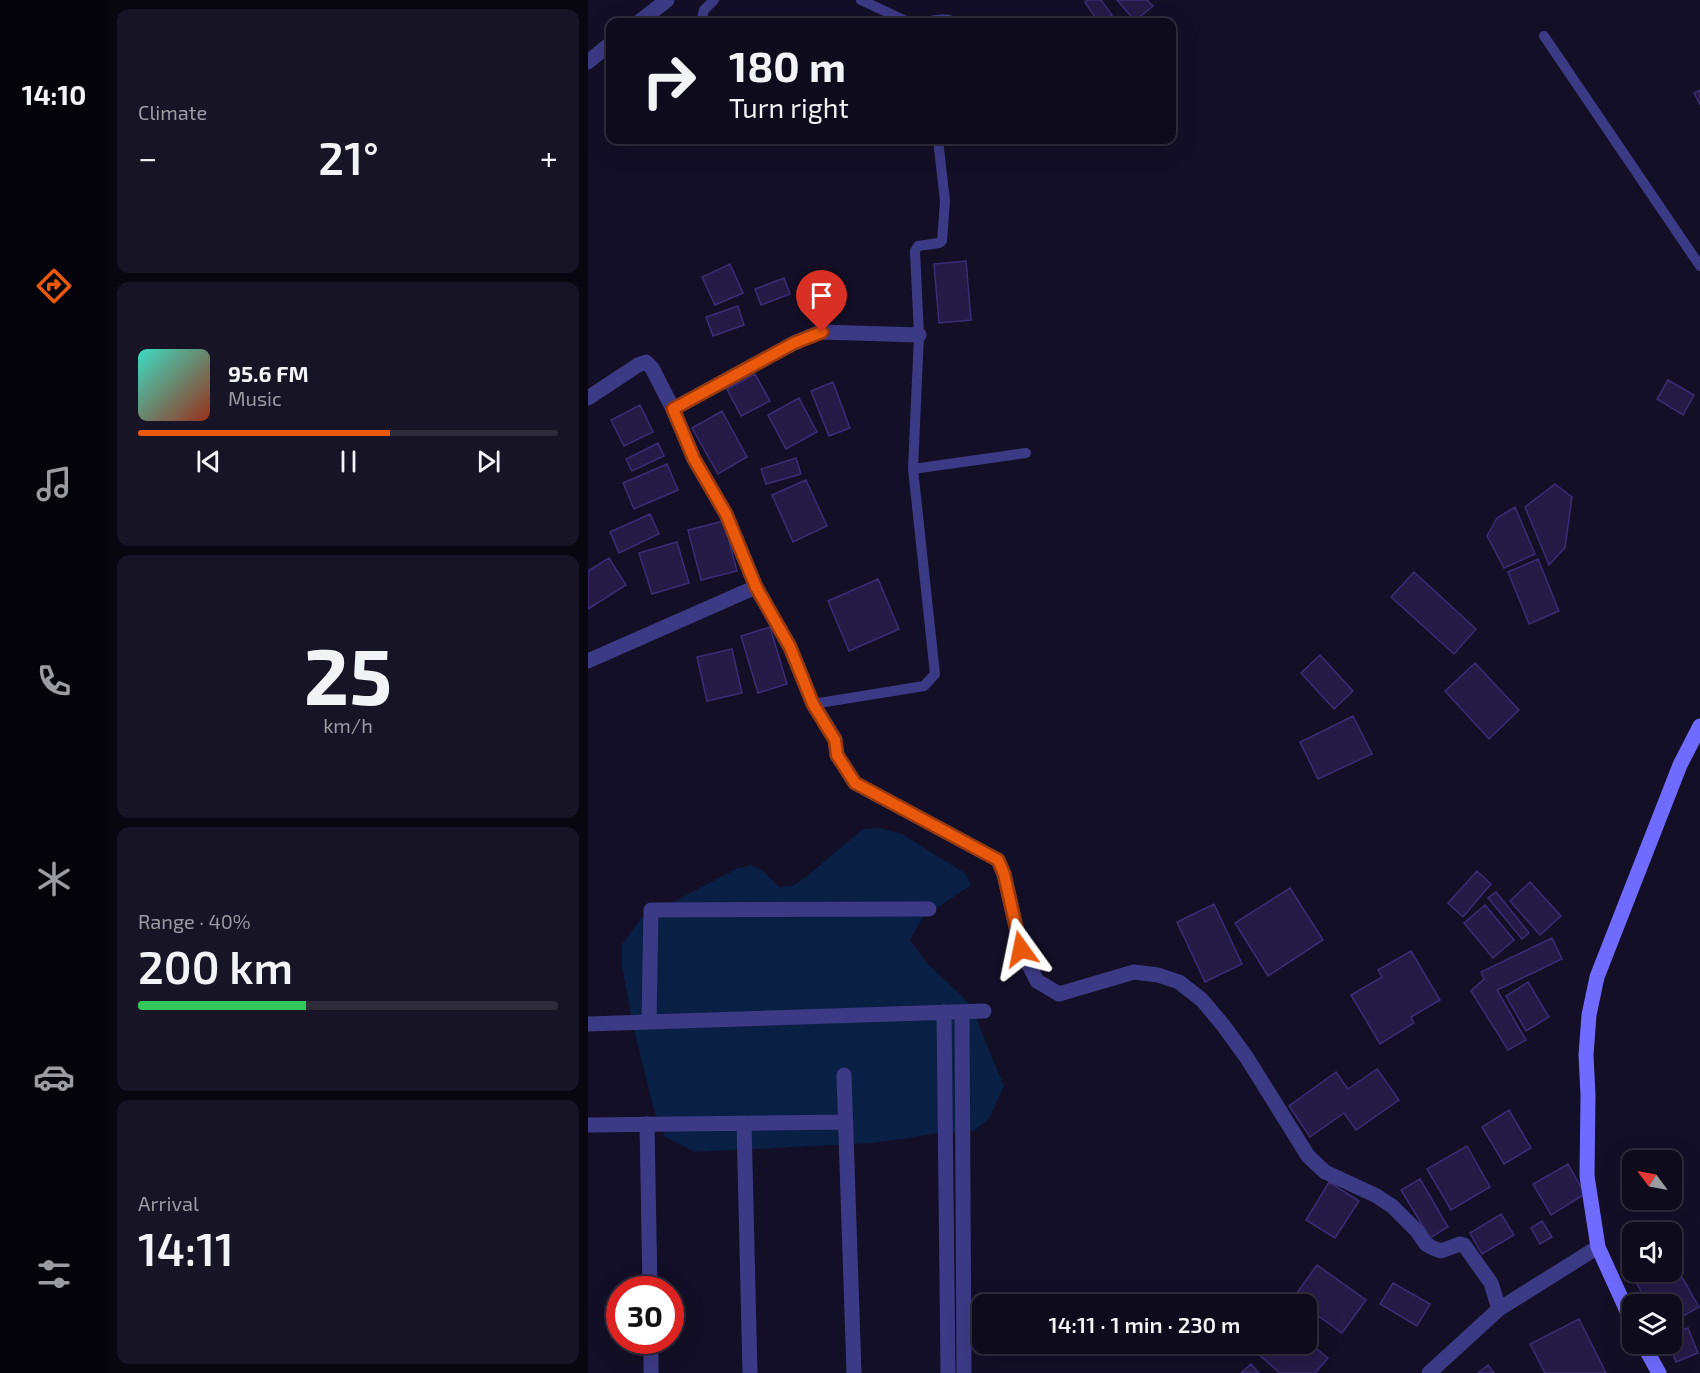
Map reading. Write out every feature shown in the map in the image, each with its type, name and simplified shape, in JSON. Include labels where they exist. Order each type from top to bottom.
[{"type":"street","points":[[644,18],[667,0]]},
{"type":"street","points":[[588,62],[606,47]]},
{"type":"street","points":[[673,409],[794,343],[822,332],[919,335]]},
{"type":"street","points":[[588,398],[638,365],[646,362],[652,368],[673,409],[694,459],[726,514],[756,587],[790,647],[813,704],[835,740],[837,755],[855,783],[998,860],[1004,874],[1021,949],[1037,981],[1059,994],[1134,972],[1158,975],[1179,982],[1191,990],[1223,1024],[1247,1058],[1308,1156],[1325,1172],[1375,1195],[1392,1206],[1417,1231],[1426,1244],[1433,1248],[1440,1251],[1460,1244],[1464,1245],[1491,1283],[1499,1309]]},
{"type":"street","points":[[588,661],[756,587]]},
{"type":"street","points":[[1622,1300],[1598,1247],[1587,1176],[1586,1055],[1589,1015],[1597,977],[1676,777],[1700,726]]},
{"type":"street","points":[[649,1022],[651,910],[929,909]]},
{"type":"street","points":[[944,1012],[948,1371],[964,1369],[962,1011]]},
{"type":"street","points":[[588,1024],[984,1011]]},
{"type":"street","points":[[844,1075],[854,1373]]},
{"type":"street","points":[[588,1125],[846,1122]]},
{"type":"street","points":[[744,1123],[750,1373]]},
{"type":"street","points":[[646,1124],[650,1276]]},
{"type":"street","points":[[1429,1373],[1499,1309],[1598,1247]]},
{"type":"street","points":[[651,1354],[651,1373]]},
{"type":"street","points":[[1649,1354],[1659,1373]]},
{"type":"lane","points":[[702,18],[704,10],[714,0]]},
{"type":"lane","points":[[861,0],[899,18]]},
{"type":"lane","points":[[1544,36],[1700,266]]},
{"type":"lane","points":[[813,704],[924,686],[935,675],[913,469],[919,335],[915,251],[918,246],[939,243],[943,237],[945,201],[938,144]]},
{"type":"lane","points":[[913,469],[1026,453]]},
{"type":"water","points":[[880,828],[902,834],[966,874],[971,885],[922,918],[910,940],[927,963],[970,1004],[1004,1086],[989,1119],[974,1131],[872,1143],[694,1152],[665,1137],[654,1110],[633,1026],[622,966],[622,944],[641,919],[736,869],[751,865],[763,871],[779,887],[793,886],[863,829]]},
{"type":"building","points":[[1101,0],[1112,15],[1107,18],[1095,18],[1085,2]]},
{"type":"building","points":[[1117,0],[1147,0],[1153,6],[1139,18],[1132,18]]},
{"type":"building","points":[[1700,90],[1700,105],[1694,93]]},
{"type":"building","points":[[966,261],[971,320],[939,323],[934,264]]},
{"type":"building","points":[[730,264],[743,293],[715,305],[702,277]]},
{"type":"building","points":[[784,278],[790,294],[761,305],[755,289]]},
{"type":"building","points":[[738,306],[744,325],[713,336],[706,317]]},
{"type":"building","points":[[755,374],[770,401],[741,416],[727,389]]},
{"type":"building","points":[[1668,380],[1694,395],[1683,415],[1657,399]]},
{"type":"building","points":[[833,382],[850,428],[829,436],[811,391]]},
{"type":"building","points":[[799,398],[817,432],[786,449],[768,415]]},
{"type":"building","points":[[640,405],[653,432],[624,446],[611,420]]},
{"type":"building","points":[[722,411],[747,457],[718,474],[692,428]]},
{"type":"building","points":[[658,443],[664,456],[632,471],[626,459]]},
{"type":"building","points":[[796,458],[801,474],[766,484],[761,469]]},
{"type":"building","points":[[667,464],[678,490],[634,509],[623,483]]},
{"type":"building","points":[[806,480],[827,526],[793,542],[772,495]]},
{"type":"building","points":[[1555,484],[1572,497],[1565,548],[1549,565],[1525,507]]},
{"type":"building","points":[[1515,507],[1535,554],[1504,568],[1487,536],[1497,518]]},
{"type":"building","points":[[650,514],[659,534],[619,553],[610,532]]},
{"type":"building","points":[[724,521],[737,571],[701,580],[688,530]]},
{"type":"building","points":[[677,542],[689,583],[652,594],[639,553]]},
{"type":"building","points":[[609,558],[626,585],[588,609],[588,571]]},
{"type":"building","points":[[1538,559],[1559,611],[1529,624],[1508,572]]},
{"type":"building","points":[[1414,572],[1476,629],[1454,654],[1391,597]]},
{"type":"building","points":[[878,579],[899,629],[849,651],[828,601]]},
{"type":"building","points":[[770,627],[787,684],[758,693],[741,636]]},
{"type":"building","points":[[732,649],[742,693],[707,701],[697,657]]},
{"type":"building","points":[[1320,655],[1353,691],[1334,709],[1301,673]]},
{"type":"building","points":[[1475,663],[1519,710],[1489,739],[1445,691]]},
{"type":"building","points":[[1353,716],[1372,754],[1318,779],[1300,742]]},
{"type":"building","points":[[1477,871],[1491,884],[1463,917],[1448,903]]},
{"type":"building","points":[[1530,882],[1561,916],[1540,935],[1510,901]]},
{"type":"building","points":[[1290,888],[1323,940],[1268,976],[1235,923]]},
{"type":"building","points":[[1496,892],[1529,933],[1522,939],[1488,898]]},
{"type":"building","points":[[1214,904],[1242,964],[1205,982],[1177,922]]},
{"type":"building","points":[[1485,905],[1514,940],[1493,958],[1464,923]]},
{"type":"building","points":[[1552,938],[1562,959],[1497,990],[1526,1040],[1508,1050],[1471,991],[1484,979],[1481,972]]},
{"type":"building","points":[[1411,951],[1440,1000],[1411,1017],[1414,1023],[1380,1044],[1351,995],[1382,977],[1378,970]]},
{"type":"building","points":[[1528,982],[1549,1017],[1526,1031],[1506,996]]},
{"type":"building","points":[[1377,1069],[1399,1100],[1356,1130],[1344,1113],[1310,1137],[1289,1106],[1336,1072],[1348,1089]]},
{"type":"building","points":[[1509,1110],[1531,1148],[1504,1164],[1482,1127]]},
{"type":"building","points":[[1467,1146],[1490,1187],[1451,1210],[1427,1169]]},
{"type":"building","points":[[1568,1164],[1585,1194],[1551,1215],[1533,1184]]},
{"type":"building","points":[[1420,1179],[1448,1227],[1430,1238],[1401,1190]]},
{"type":"building","points":[[1329,1182],[1359,1201],[1335,1238],[1306,1220]]},
{"type":"building","points":[[1501,1214],[1514,1235],[1482,1254],[1470,1233]]},
{"type":"building","points":[[1542,1221],[1552,1237],[1540,1244],[1531,1228]]},
{"type":"building","points":[[1317,1265],[1366,1300],[1342,1333],[1317,1315],[1317,1294],[1296,1294]]},
{"type":"building","points":[[1682,1277],[1699,1307],[1682,1317],[1682,1294],[1643,1294],[1636,1282],[1682,1282]]},
{"type":"building","points":[[1393,1283],[1430,1304],[1417,1326],[1380,1304]]},
{"type":"building","points":[[1579,1319],[1606,1373],[1545,1373],[1530,1344]]},
{"type":"building","points":[[1688,1328],[1698,1353],[1676,1362],[1673,1354],[1682,1354],[1682,1330]]},
{"type":"building","points":[[1317,1349],[1328,1358],[1315,1373],[1280,1373],[1258,1354],[1317,1354]]},
{"type":"building","points":[[1251,1364],[1259,1373],[1241,1373]]},
{"type":"building","points":[[1488,1365],[1494,1373],[1478,1373]]},
{"type":"route","points":[[822,332],[794,343],[673,409],[694,459],[726,514],[756,587],[790,647],[813,704],[835,740],[837,755],[855,783],[998,860],[1004,874],[1021,949]]}]
